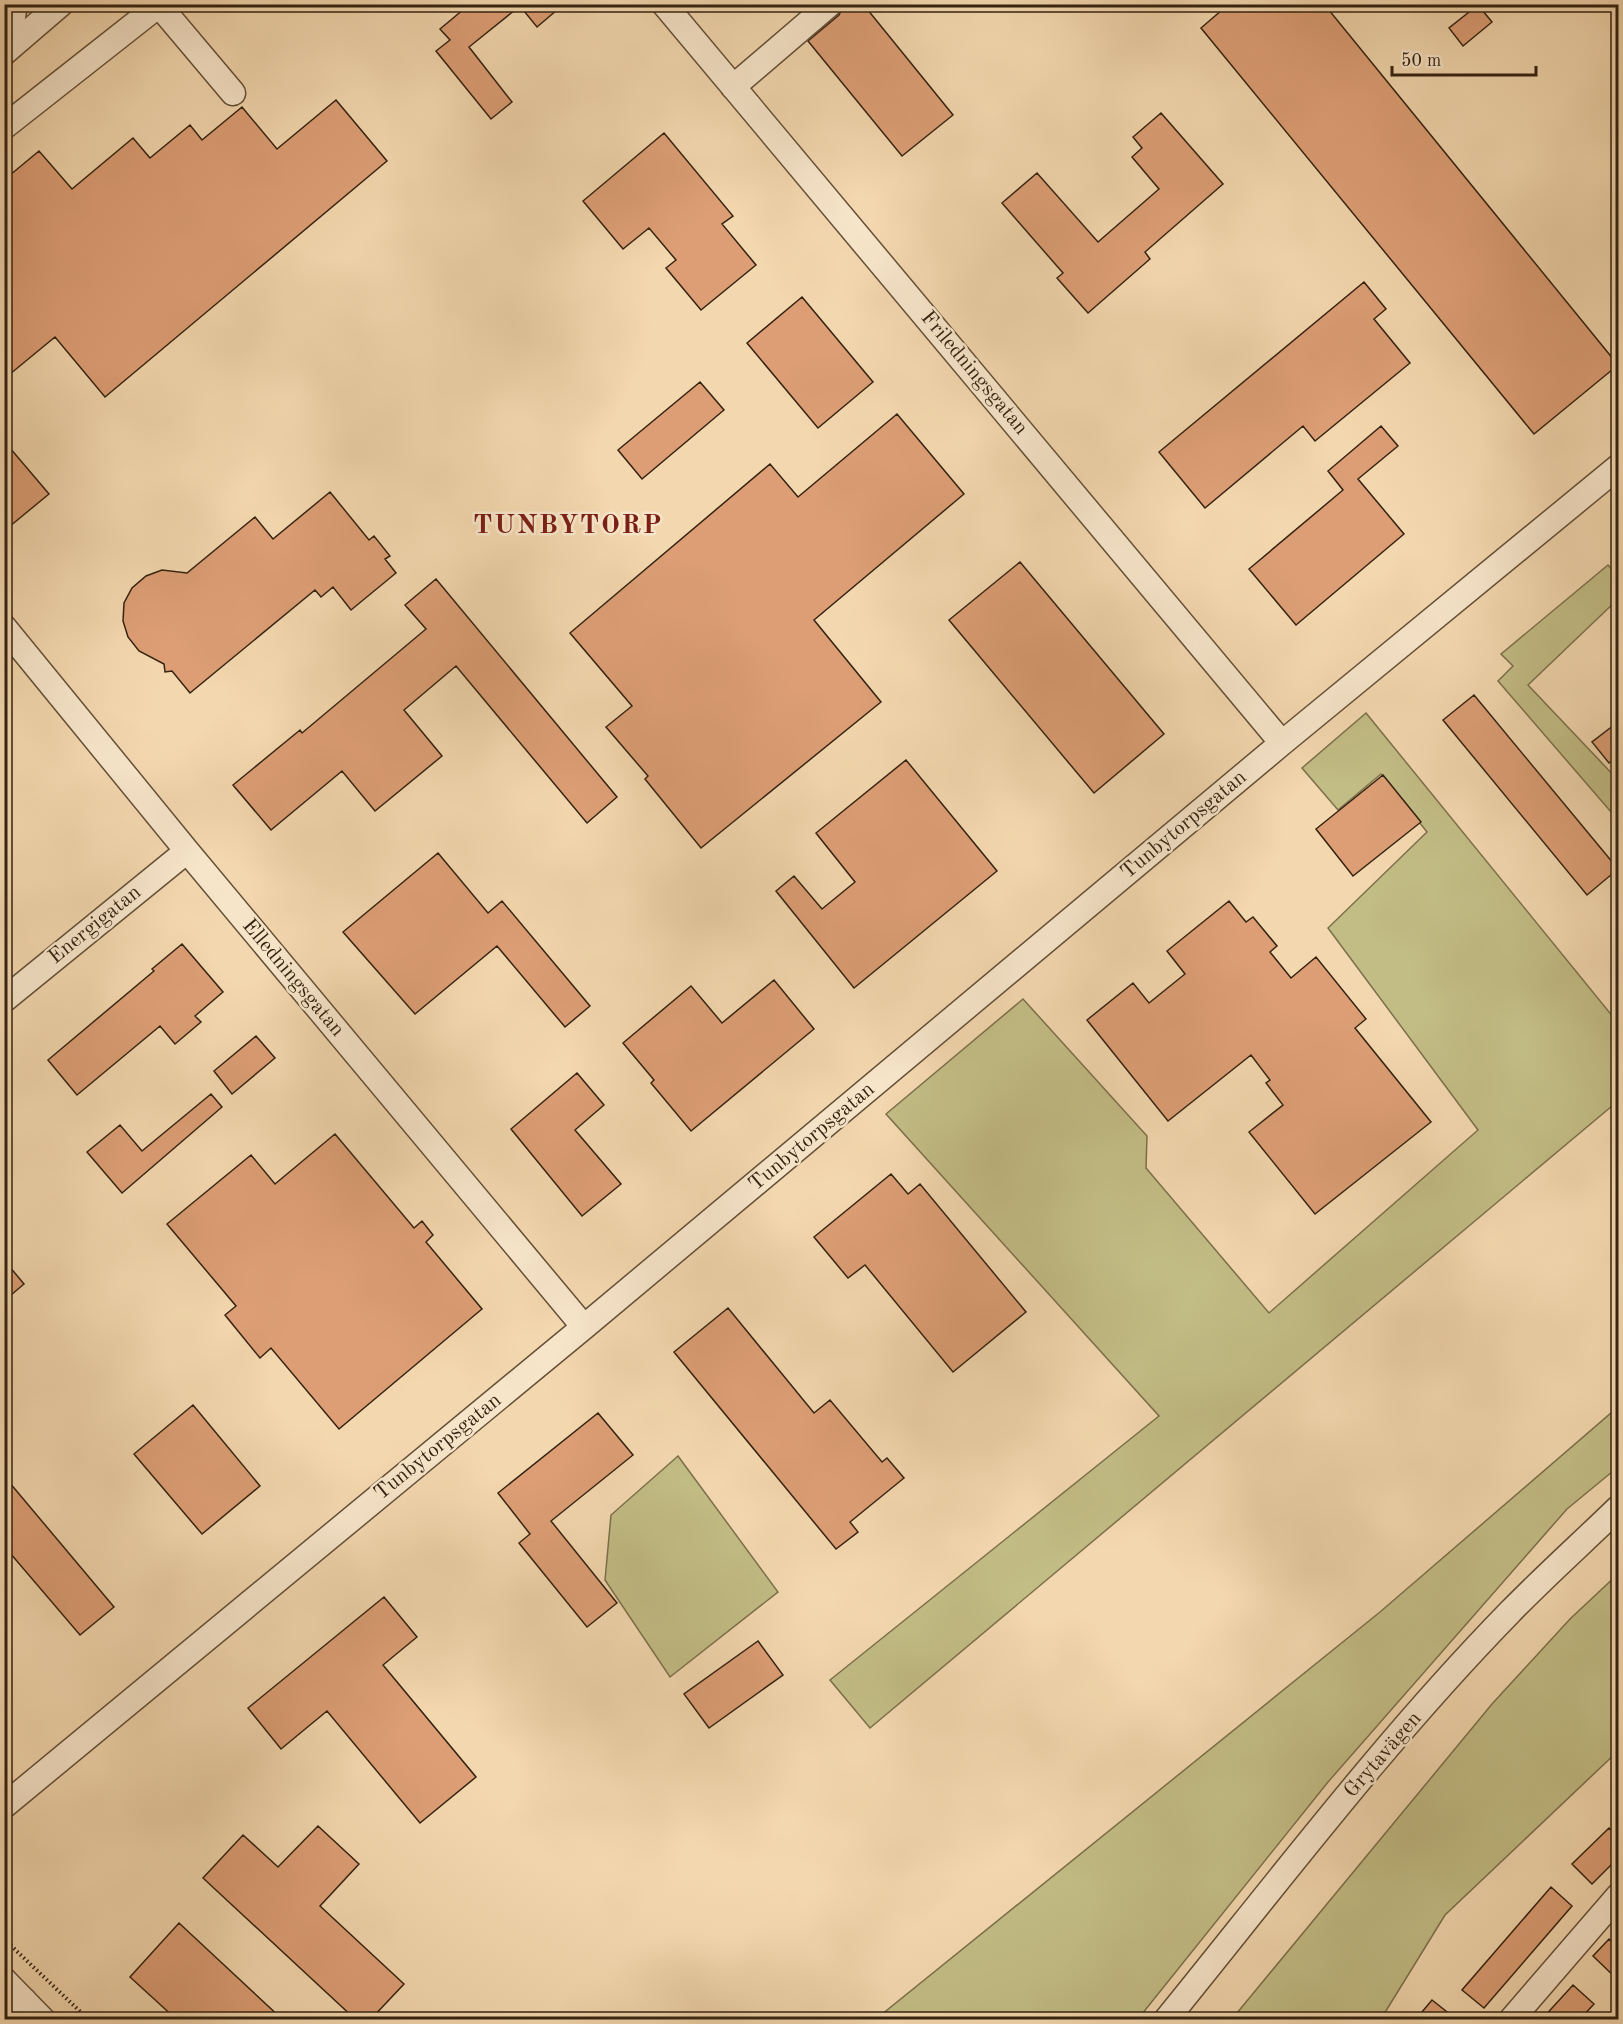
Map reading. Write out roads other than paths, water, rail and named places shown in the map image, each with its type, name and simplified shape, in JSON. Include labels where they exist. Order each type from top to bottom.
[{"type":"street","points":[[4,10],[13,4]]},
{"type":"street","points":[[4,27],[13,17],[13,4]]},
{"type":"street","points":[[4,52],[61,4]]},
{"type":"street","name":"Friledningsgatan","points":[[664,4],[1282,743]]},
{"type":"street","points":[[733,87],[830,4]]},
{"type":"street","points":[[4,127],[159,5],[233,93]]},
{"type":"street","name":"Tunbytorpsgatan","points":[[4,1806],[584,1327],[1282,743],[1618,467]]},
{"type":"street","name":"Elledningsgatan","points":[[4,627],[187,851],[584,1327]]},
{"type":"street","name":"Energigatan","points":[[4,1000],[187,851]]},
{"type":"street","name":"Grytavägen","points":[[1167,2019],[1334,1812],[1420,1712],[1510,1612],[1618,1508]]},
{"type":"street","points":[[1511,2019],[1618,1896]]},
{"type":"street","points":[[4,1980],[43,2019]]},
{"type":"street","points":[[4,2019],[24,2000]]},
{"type":"district","name":"TUNBYTORP","points":[[568,525]]}]
